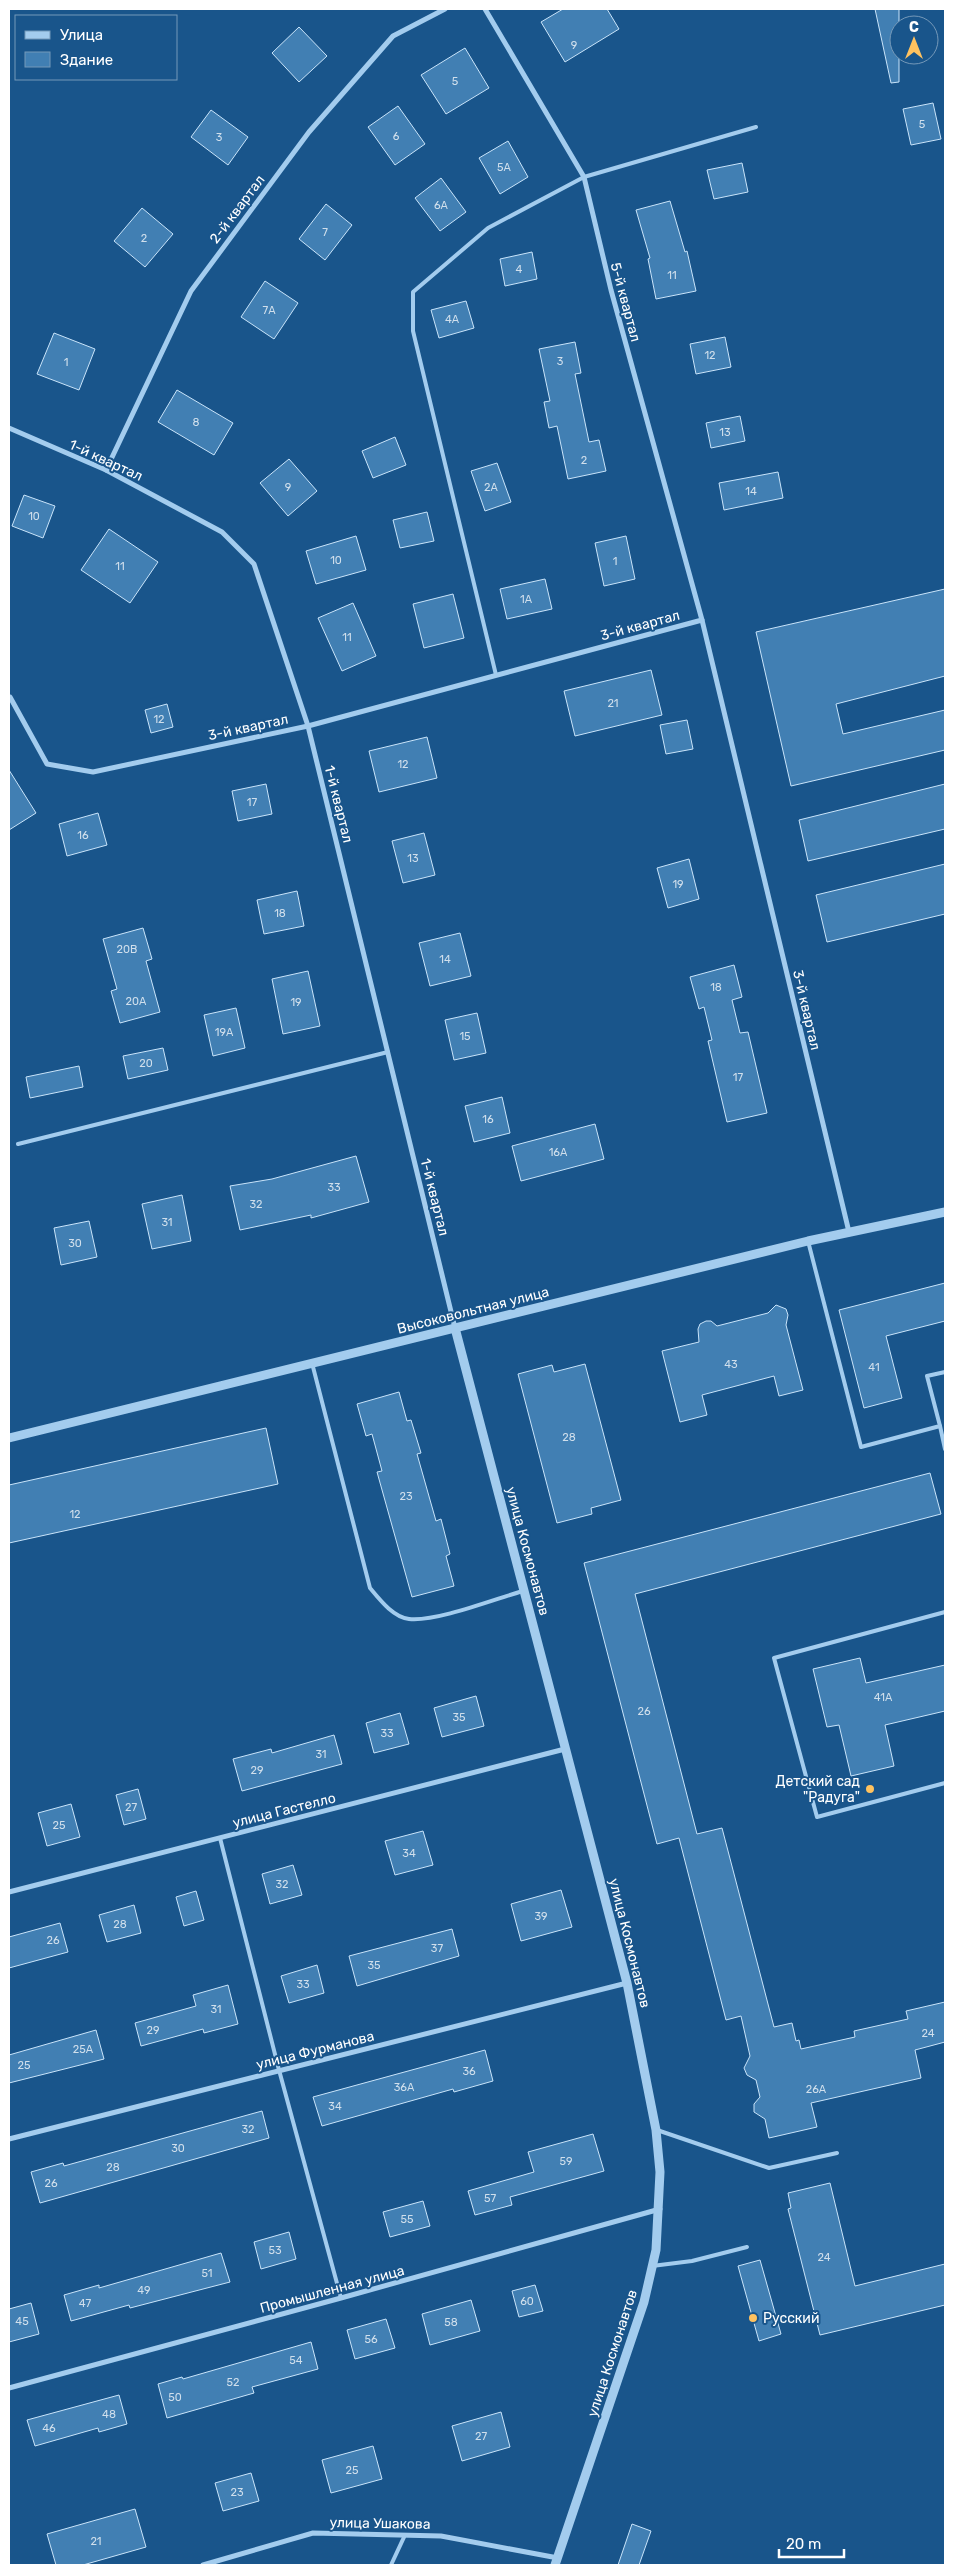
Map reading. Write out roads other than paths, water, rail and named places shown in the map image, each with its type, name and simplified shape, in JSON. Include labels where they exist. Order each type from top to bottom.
[{"type":"street","name":"2-й квартал","points":[[106,470],[191,291],[309,132],[394,36],[445,9]]},
{"type":"street","name":"5-й квартал","points":[[485,9],[584,177],[611,290],[702,620]]},
{"type":"street","name":"1-й квартал","points":[[9,428],[106,470],[222,532],[254,564],[308,726],[455,1328]]},
{"type":"street","name":"3-й квартал","points":[[10,696],[47,764],[93,772],[308,726],[702,620],[849,1232]]},
{"type":"street","name":"Высоковольтная улица","points":[[9,1438],[808,1241],[945,1212]]},
{"type":"street","name":"улица Космонавтов","points":[[455,1328],[627,1982],[656,2130],[660,2172],[660,2209],[652,2266],[644,2302],[556,2562]]},
{"type":"street","name":"улица Гастелло","points":[[9,1892],[565,1749]]},
{"type":"street","name":"улица Фурманова","points":[[9,2139],[627,1982]]},
{"type":"street","name":"Промышленная улица","points":[[9,2388],[660,2209]]},
{"type":"street","name":"улица Ушакова","points":[[203,2565],[313,2533],[441,2536],[556,2562]]},
{"type":"lane","points":[[496,675],[413,331],[413,292],[488,228],[584,177],[756,127]]},
{"type":"lane","points":[[18,1144],[388,1052]]},
{"type":"lane","points":[[808,1241],[861,1447],[940,1426]]},
{"type":"lane","points":[[312,1363],[370,1588],[385,1606],[408,1619],[434,1616],[524,1591]]},
{"type":"lane","points":[[945,1372],[927,1376],[945,1449]]},
{"type":"lane","points":[[945,1612],[774,1658],[817,1817],[945,1782]]},
{"type":"lane","points":[[220,1838],[279,2070],[341,2298]]},
{"type":"lane","points":[[656,2130],[769,2168],[837,2153]]},
{"type":"lane","points":[[652,2266],[692,2261],[747,2247]]},
{"type":"lane","points":[[391,2565],[404,2535]]},
{"type":"place","name":"Детский сад \"Радуга\"","points":[[870,1789]]},
{"type":"place","name":"Русский","points":[[753,2318]]}]
